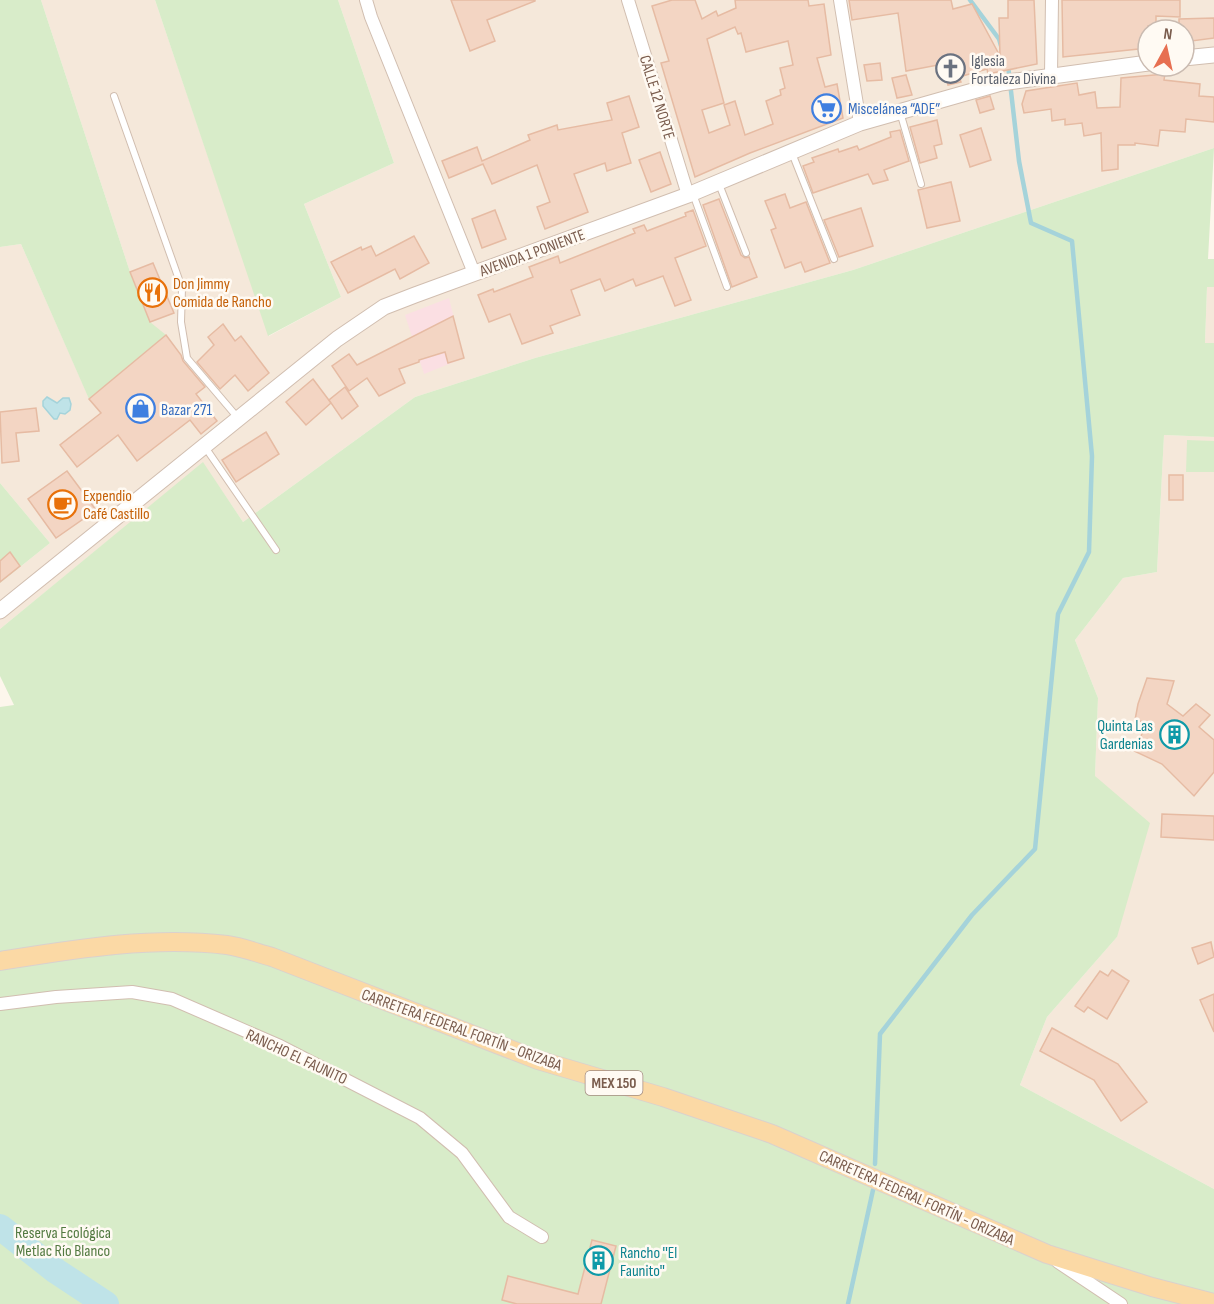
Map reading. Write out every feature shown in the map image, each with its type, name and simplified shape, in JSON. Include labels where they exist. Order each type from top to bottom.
[{"type":"main road","name":"CARRETERA FEDERAL FORTÍN - ORIZABA","points":[[0,961],[138,942],[230,945],[272,957],[538,1060],[663,1097],[772,1134],[1047,1254],[1152,1287],[1214,1303]]},
{"type":"street","points":[[366,0],[474,273]]},
{"type":"street","name":"CALLE 12 NORTE","points":[[628,0],[691,194]]},
{"type":"street","points":[[840,0],[860,123]]},
{"type":"street","points":[[1051,75],[1052,0]]},
{"type":"street","points":[[1196,57],[1214,55]]},
{"type":"street","name":"AVENIDA 1 PONIENTE","points":[[0,611],[337,339],[384,307],[691,194],[860,123],[1019,79],[1136,64]]},
{"type":"street","name":"RANCHO EL FAUNITO","points":[[0,1004],[56,997],[132,992],[172,999],[280,1046],[420,1118],[462,1154],[509,1217],[542,1237]]},
{"type":"street","points":[[1047,1254],[1121,1304]]},
{"type":"lane","points":[[114,96],[182,288],[181,322],[186,358],[238,418]]},
{"type":"lane","points":[[900,111],[921,184]]},
{"type":"lane","points":[[792,152],[834,259]]},
{"type":"lane","points":[[719,182],[746,253]]},
{"type":"lane","points":[[691,194],[727,287]]},
{"type":"lane","points":[[204,446],[276,550]]},
{"type":"shaded area","points":[[41,0],[155,0],[269,336],[341,297],[304,204],[394,163],[338,0],[1214,0],[1214,148],[853,270],[535,358],[415,397],[243,522],[203,463],[0,629],[0,583],[50,543],[0,483],[0,247],[21,244],[89,398],[150,322],[130,272]]},
{"type":"shaded area","points":[[1207,287],[1214,287],[1214,343],[1205,343]]},
{"type":"shaded area","points":[[449,298],[464,358],[424,374],[405,315]]},
{"type":"shaded area","points":[[1164,435],[1214,437],[1214,1189],[1020,1085],[1047,1017],[1117,937],[1095,776],[1098,698],[1075,640],[1123,578],[1157,572]]},
{"type":"green space","points":[[0,0],[41,0],[130,272],[150,322],[166,335],[89,399],[21,244],[0,247]]},
{"type":"green space","points":[[155,0],[338,0],[394,163],[304,204],[341,297],[268,336]]},
{"type":"green space","name":"Reserva Ecológica Metlac Río Blanco","points":[[1214,148],[1208,259],[1214,259],[1214,287],[1207,287],[1205,343],[1214,343],[1214,437],[1164,435],[1157,572],[1123,578],[1075,640],[1098,698],[1095,776],[1150,823],[1117,937],[1047,1017],[1020,1085],[1214,1189],[1214,1304],[0,1304],[0,707],[14,705],[0,676],[0,629],[203,462],[243,522],[415,397],[535,358],[853,270]]},
{"type":"green space","points":[[1187,440],[1214,441],[1214,472],[1186,472]]},
{"type":"green space","points":[[0,483],[50,543],[0,583]]},
{"type":"water","points":[[47,397],[57,403],[63,398],[69,398],[70,410],[65,414],[60,413],[57,419],[54,419],[43,406],[43,401]]},
{"type":"building","points":[[451,0],[535,1],[487,20],[495,41],[470,51]]},
{"type":"building","points":[[672,0],[695,0],[702,19],[716,11],[718,16],[736,8],[735,0],[808,0],[809,6],[824,4],[831,55],[817,58],[825,87],[837,84],[843,118],[750,153],[695,177],[661,63],[669,61],[652,6]],"holes":[[[735,27],[738,34],[741,33],[746,52],[788,41],[793,65],[780,68],[785,88],[780,90],[781,95],[766,101],[773,124],[745,135],[735,101],[724,105],[730,125],[709,133],[702,110],[724,103],[707,39]]]},
{"type":"building","points":[[849,0],[951,0],[953,9],[972,4],[1000,56],[999,18],[1008,18],[1008,0],[1034,0],[1037,64],[988,74],[987,69],[959,77],[961,82],[948,85],[943,64],[906,71],[898,13],[852,20]]},
{"type":"building","points":[[1062,0],[1180,0],[1180,17],[1136,18],[1136,49],[1063,57]]},
{"type":"building","points":[[1214,18],[1214,38],[1196,40],[1196,19]]},
{"type":"building","points":[[880,63],[882,80],[867,81],[864,65]]},
{"type":"building","points":[[906,75],[912,95],[897,98],[892,78]]},
{"type":"building","points":[[1121,78],[1164,78],[1164,80],[1200,84],[1199,96],[1214,97],[1214,122],[1186,119],[1185,132],[1160,130],[1158,146],[1135,143],[1135,145],[1118,145],[1118,169],[1102,171],[1101,133],[1084,136],[1082,123],[1065,125],[1065,119],[1052,121],[1051,109],[1024,113],[1022,104],[1026,91],[1077,83],[1079,95],[1095,92],[1097,108],[1120,107]]},
{"type":"building","points":[[629,96],[639,127],[622,133],[631,163],[607,171],[605,163],[574,174],[588,212],[545,229],[537,207],[550,202],[537,165],[492,184],[483,164],[449,178],[442,161],[477,147],[482,161],[530,140],[528,135],[557,125],[558,130],[612,120],[607,103]]},
{"type":"building","points":[[990,96],[994,109],[980,113],[976,100]]},
{"type":"building","points":[[937,120],[942,144],[934,146],[937,158],[920,163],[910,127]]},
{"type":"building","points":[[981,128],[991,160],[970,167],[960,135]]},
{"type":"building","points":[[900,130],[909,161],[884,170],[888,180],[873,184],[868,174],[813,193],[803,166],[814,162],[812,158],[838,149],[839,152],[857,146],[859,150],[891,137],[890,132]]},
{"type":"building","points":[[660,152],[671,184],[651,192],[639,160]]},
{"type":"building","points":[[951,182],[960,221],[927,228],[918,190]]},
{"type":"building","points":[[785,194],[790,208],[806,202],[830,263],[805,272],[801,262],[785,268],[771,230],[776,228],[765,201]]},
{"type":"building","points":[[719,199],[741,255],[745,258],[749,257],[757,277],[732,287],[703,205]]},
{"type":"building","points":[[861,208],[873,246],[839,257],[824,220]]},
{"type":"building","points":[[495,210],[506,239],[482,248],[472,219]]},
{"type":"building","points":[[693,210],[706,246],[675,258],[691,300],[675,306],[663,276],[636,286],[633,279],[605,291],[600,279],[571,290],[580,315],[550,326],[553,333],[522,344],[510,314],[489,322],[478,295],[493,289],[494,292],[533,277],[529,267],[558,256],[560,263],[635,233],[633,229],[644,225],[647,231],[686,216],[685,213]]},
{"type":"building","points":[[414,236],[429,263],[400,279],[395,269],[348,293],[331,262],[361,247],[362,250],[371,246],[376,256]]},
{"type":"building","name":"Don Jimmy Comida de Rancho","points":[[153,263],[174,313],[150,322],[130,272]]},
{"type":"building","points":[[453,316],[464,358],[448,363],[445,352],[419,360],[419,362],[399,369],[405,383],[379,396],[367,378],[349,391],[332,366],[349,354],[357,365]]},
{"type":"building","points":[[223,324],[235,341],[241,336],[269,373],[248,391],[235,375],[220,389],[197,362],[214,345],[208,337]]},
{"type":"building","points":[[166,335],[183,361],[205,387],[196,394],[217,421],[201,434],[190,420],[137,461],[118,435],[77,467],[60,445],[101,413],[89,399]]},
{"type":"building","points":[[313,379],[331,403],[306,425],[286,402]]},
{"type":"building","points":[[345,387],[358,406],[342,419],[329,400]]},
{"type":"building","points":[[36,408],[39,431],[16,433],[19,461],[2,463],[0,412]]},
{"type":"building","points":[[266,432],[279,454],[236,482],[222,460]]},
{"type":"building","name":"Expendio Café Castillo","points":[[67,471],[96,510],[56,538],[28,499]]},
{"type":"building","points":[[1169,475],[1183,475],[1183,500],[1169,500]]},
{"type":"building","points":[[10,552],[20,566],[0,582],[0,561]]},
{"type":"building","name":"Quinta Las Gardenias","points":[[1147,678],[1174,681],[1167,704],[1183,716],[1196,704],[1210,715],[1199,727],[1214,740],[1214,772],[1194,796],[1162,764],[1134,751],[1147,723],[1135,720]]},
{"type":"building","points":[[1162,814],[1214,816],[1214,840],[1161,837]]},
{"type":"building","points":[[1211,942],[1214,957],[1198,964],[1192,948]]},
{"type":"building","points":[[1112,970],[1129,981],[1107,1019],[1088,1007],[1084,1012],[1075,1006],[1100,971],[1108,976]]},
{"type":"building","points":[[1214,994],[1214,1032],[1200,1000]]},
{"type":"building","points":[[1052,1028],[1118,1064],[1147,1102],[1121,1121],[1094,1080],[1040,1051]]},
{"type":"building","name":"Rancho ''El Faunito''","points":[[592,1240],[616,1246],[601,1304],[517,1304],[502,1300],[508,1276],[578,1294]]},
{"type":"waterway","points":[[970,0],[999,39],[1001,46]]},
{"type":"waterway","points":[[875,1164],[880,1034],[972,915],[1035,849],[1058,614],[1089,552],[1092,456],[1072,241],[1031,223],[1019,161],[1008,65]]},
{"type":"waterway","points":[[848,1304],[873,1190]]},
{"type":"waterway","points":[[0,1227],[56,1271],[106,1304]]},
{"type":"place","name":"Iglesia Fortaleza Divina","points":[[950,69]]},
{"type":"place","name":"Miscelánea “ADE”","points":[[827,108]]},
{"type":"place","name":"Don Jimmy Comida de Rancho","points":[[152,292]]},
{"type":"place","name":"Bazar 271","points":[[140,409]]},
{"type":"place","name":"Expendio Café Castillo","points":[[62,504]]},
{"type":"place","name":"Quinta Las Gardenias","points":[[1174,734]]},
{"type":"place","name":"Rancho ''El Faunito''","points":[[599,1261]]}]
